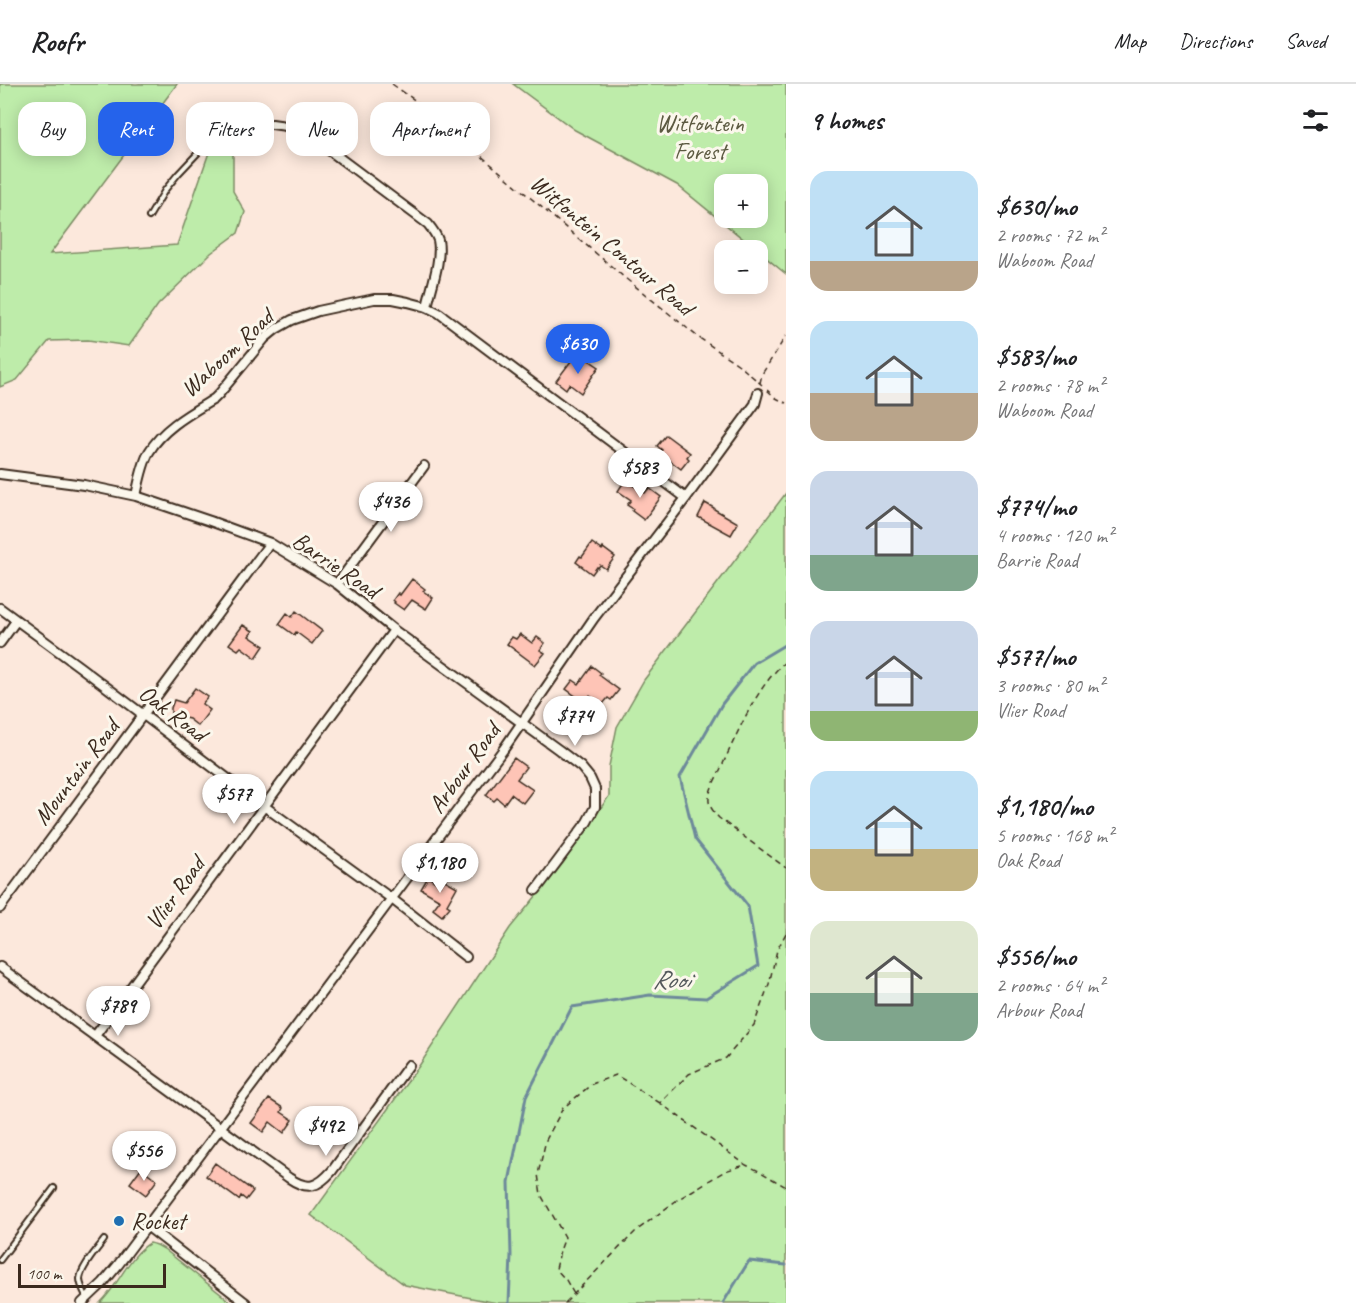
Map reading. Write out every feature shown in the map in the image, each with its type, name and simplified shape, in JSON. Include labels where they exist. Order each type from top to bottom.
[{"type":"street","points":[[274,124],[302,130],[428,224],[438,239],[439,251],[427,307]]},
{"type":"street","name":"Waboom Road","points":[[136,496],[150,450],[169,429],[214,399],[265,338],[284,324],[318,311],[374,299],[393,299],[427,307],[445,317],[686,498]]},
{"type":"street","name":"Arbour Road","points":[[85,1301],[118,1265],[503,750],[594,618],[755,404],[758,393]]},
{"type":"street","points":[[337,584],[424,466]]},
{"type":"street","name":"Barrie Road","points":[[0,474],[84,485],[136,496],[270,543],[337,584],[394,630],[581,768],[593,782],[596,793],[595,807],[588,822],[536,890]]},
{"type":"street","name":"Mountain Road","points":[[0,908],[270,543]]},
{"type":"street","name":"Oak Road","points":[[0,608],[392,899],[466,957]]},
{"type":"street","points":[[0,643],[16,621]]},
{"type":"street","name":"Vlier Road","points":[[95,1036],[394,630]]},
{"type":"street","points":[[0,967],[295,1182],[309,1186],[323,1181],[332,1171],[409,1065]]},
{"type":"street","points":[[147,1226],[246,1303]]},
{"type":"lane","points":[[149,217],[165,190],[195,156]]},
{"type":"lane","points":[[0,1260],[54,1188]]},
{"type":"lane","points":[[85,1301],[80,1277],[85,1266],[105,1240]]},
{"type":"path","name":"Witfontein Contour Road","points":[[392,84],[420,104],[625,279],[698,337],[739,365],[776,399],[786,403]]},
{"type":"path","points":[[760,383],[762,374],[786,336]]},
{"type":"path","points":[[786,661],[773,673],[759,694],[730,748],[708,799],[710,808],[719,818],[786,868]]},
{"type":"path","points":[[660,1103],[689,1074],[726,1058],[754,1024],[769,984],[777,950],[786,933]]},
{"type":"path","points":[[574,1294],[556,1269],[565,1237],[541,1195],[538,1174],[546,1140],[563,1108],[592,1084],[616,1075],[660,1103],[746,1165],[786,1187]]},
{"type":"path","points":[[565,1303],[636,1231],[678,1200],[725,1171],[746,1165]]},
{"type":"green space","points":[[0,84],[177,84],[164,102],[98,102],[98,156],[123,156],[50,254],[177,245],[208,156],[233,156],[233,191],[245,212],[238,233],[211,253],[158,305],[129,346],[88,340],[49,341],[17,380],[0,387]]},
{"type":"green space","name":"Witfontein Forest","points":[[513,84],[786,84],[786,274],[768,259],[768,240],[744,240],[730,228],[768,228],[768,174],[714,174],[714,215],[677,185],[575,130]]},
{"type":"green space","points":[[786,493],[786,1303],[497,1303],[405,1285],[311,1215],[419,1066],[510,928],[563,863],[609,796],[609,766],[617,727],[644,680]]},
{"type":"green space","points":[[150,1243],[164,1249],[232,1303],[100,1303],[136,1255]]},
{"type":"building","points":[[574,357],[583,364],[587,359],[599,367],[581,393],[569,384],[566,389],[556,381]]},
{"type":"building","points":[[666,435],[690,453],[687,457],[689,459],[681,469],[660,453],[662,450],[657,446]]},
{"type":"building","points":[[625,480],[645,493],[649,488],[661,497],[644,520],[627,505],[631,500],[618,491]]},
{"type":"building","points":[[705,503],[738,523],[731,535],[698,517]]},
{"type":"building","points":[[592,543],[615,557],[606,569],[600,565],[592,574],[576,562]]},
{"type":"building","points":[[412,579],[433,598],[426,609],[412,600],[404,610],[394,603],[393,600],[398,593],[400,595]]},
{"type":"building","points":[[296,611],[322,631],[312,644],[296,632],[294,635],[279,624],[287,613],[292,617]]},
{"type":"building","points":[[243,625],[253,631],[249,636],[264,646],[256,658],[241,647],[238,650],[229,644]]},
{"type":"building","points":[[520,634],[532,643],[537,637],[545,643],[540,650],[545,653],[535,665],[507,644],[512,637],[516,639]]},
{"type":"building","points":[[592,666],[601,673],[599,675],[619,690],[611,700],[608,698],[602,705],[590,696],[585,703],[566,689],[573,680],[579,684]]},
{"type":"building","points":[[195,688],[208,697],[202,704],[210,710],[198,726],[189,719],[171,715],[174,700],[184,703]]},
{"type":"building","points":[[514,758],[526,767],[517,779],[533,790],[523,803],[511,794],[504,804],[497,798],[494,801],[486,795]]},
{"type":"building","points":[[428,877],[440,885],[445,880],[457,887],[447,905],[450,907],[442,916],[433,909],[440,900],[421,889]]},
{"type":"building","points":[[269,1099],[283,1108],[281,1112],[293,1120],[284,1133],[270,1122],[263,1132],[251,1123]]},
{"type":"building","points":[[215,1163],[253,1191],[246,1200],[241,1196],[239,1200],[206,1176]]},
{"type":"building","points":[[141,1168],[157,1180],[146,1195],[130,1183]]},
{"type":"waterway","name":"Rooi","points":[[509,1303],[511,1255],[509,1182],[526,1097],[572,1007],[650,995],[706,998],[758,966],[748,906],[695,839],[680,777],[722,704],[754,663],[786,644]]},
{"type":"waterway","points":[[723,1303],[749,1261],[786,1265]]},
{"type":"place","name":"Rocket","points":[[119,1221]]}]
